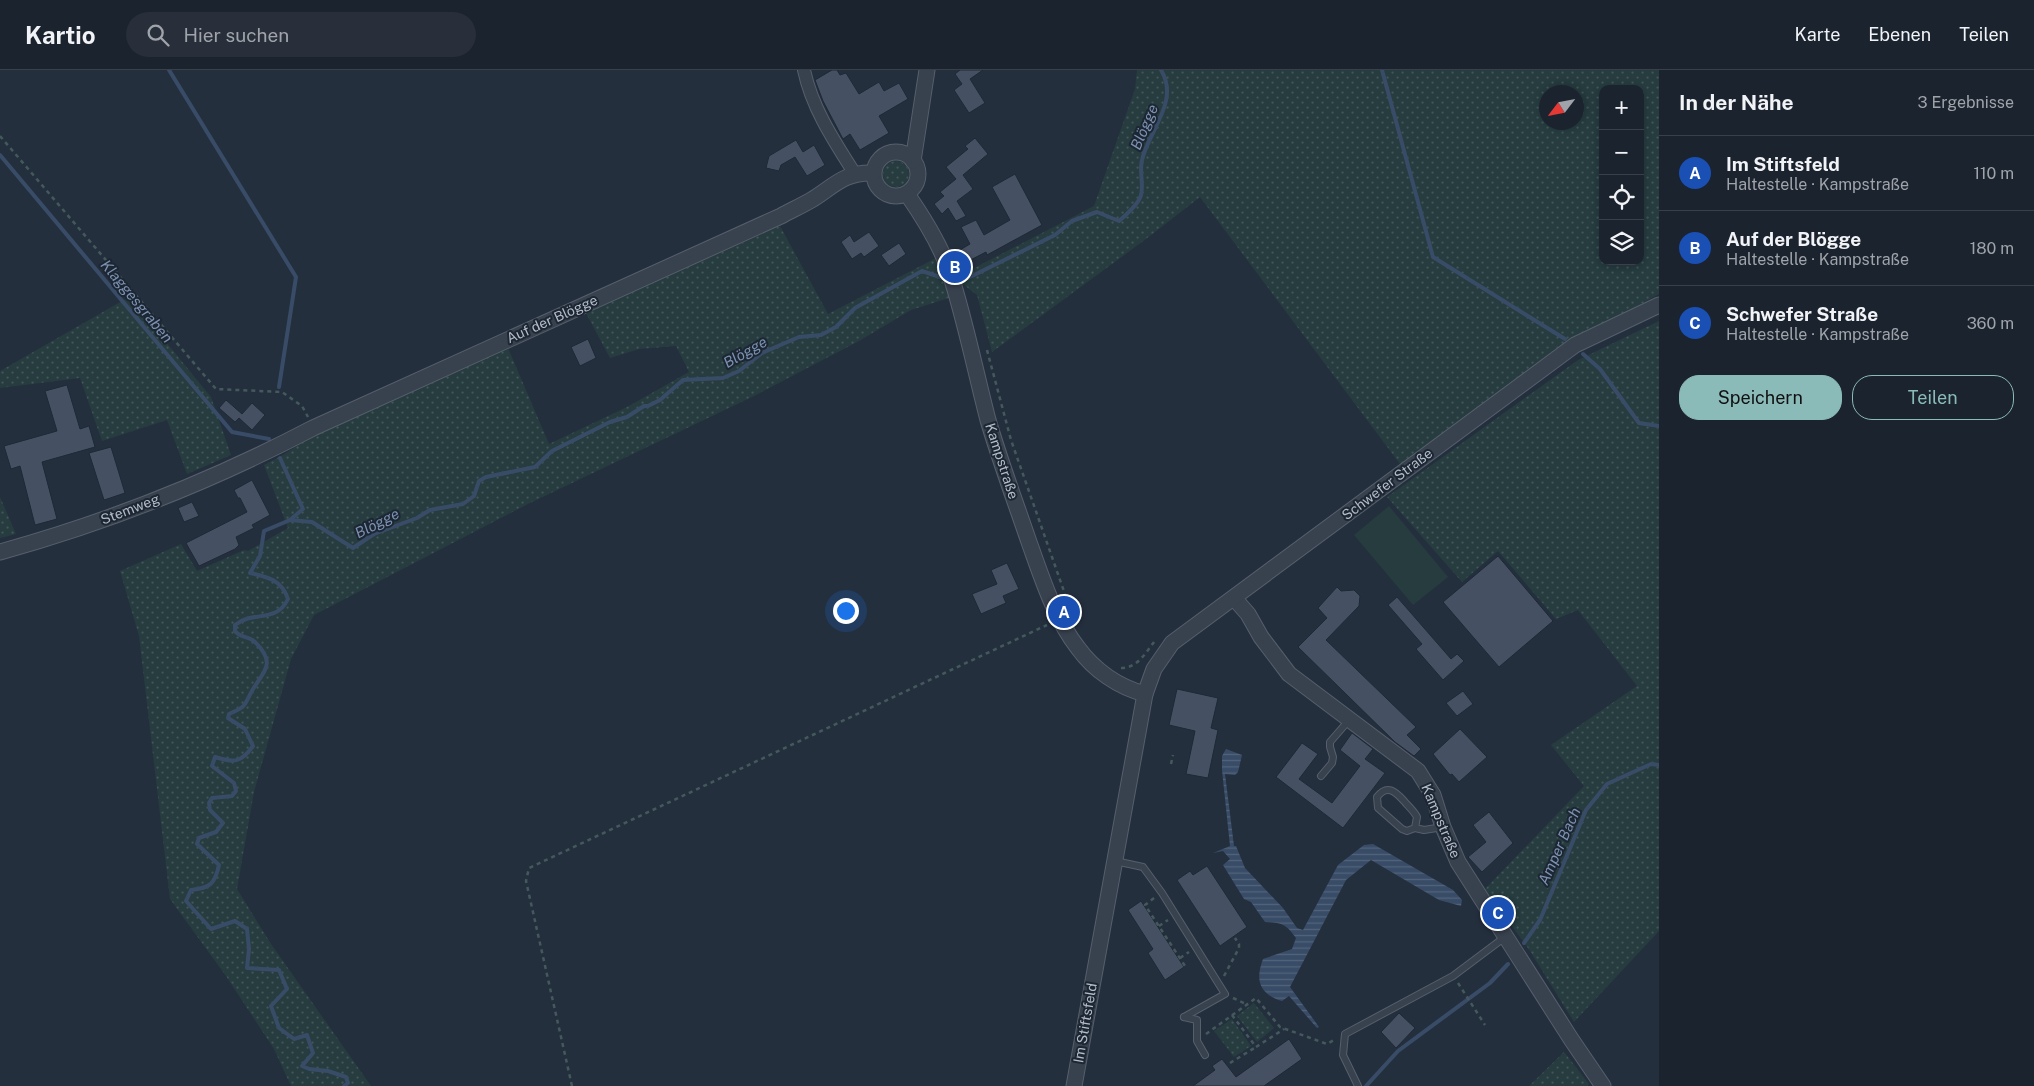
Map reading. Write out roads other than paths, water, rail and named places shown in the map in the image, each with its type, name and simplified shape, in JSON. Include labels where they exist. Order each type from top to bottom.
[{"type":"street","points":[[804,70],[807,86],[818,112],[855,174]]},
{"type":"street","points":[[913,161],[928,70]]},
{"type":"street","points":[[898,152],[919,132]]},
{"type":"street","points":[[891,152],[898,152],[909,156],[913,161],[918,175],[912,189],[907,194],[899,196],[885,194],[875,183],[873,174],[880,158],[891,152]]},
{"type":"street","name":"Auf der Blögge","points":[[258,457],[313,428],[781,216],[813,199],[840,180],[855,174],[873,174]]},
{"type":"street","name":"Kampstraße","points":[[907,194],[933,234],[948,269],[1002,464],[1046,588],[1060,620],[1077,648],[1098,669],[1130,690],[1145,694]]},
{"type":"street","name":"Schwefer Straße","points":[[1145,694],[1154,669],[1172,643],[1575,345],[1659,304]]},
{"type":"street","name":"Stemweg","points":[[0,552],[107,519],[258,457]]},
{"type":"street","name":"Kampstraße","points":[[1234,598],[1248,614],[1261,637],[1289,674],[1309,691],[1350,719],[1418,771],[1433,794],[1443,827],[1458,862],[1570,1039],[1603,1086]]},
{"type":"street","name":"Im Stiftsfeld","points":[[1074,1086],[1113,861],[1145,694]]},
{"type":"lane","points":[[1322,776],[1332,763],[1333,756],[1330,742],[1350,719]]},
{"type":"lane","points":[[1414,828],[1417,817],[1409,806],[1394,790],[1387,789],[1381,792],[1377,797],[1378,808],[1402,829],[1407,831],[1414,828],[1424,830],[1443,827]]},
{"type":"lane","points":[[1113,861],[1143,867],[1162,893],[1225,994],[1184,1017],[1197,1020],[1197,1041],[1205,1055]]},
{"type":"lane","points":[[1358,1086],[1343,1056],[1345,1034],[1453,976],[1505,937]]},
{"type":"water","points":[[1226,749],[1242,755],[1238,772],[1235,775],[1225,774],[1234,846],[1236,846],[1245,868],[1283,908],[1297,928],[1303,930],[1338,865],[1364,845],[1373,844],[1453,890],[1462,900],[1461,906],[1439,900],[1371,860],[1346,880],[1290,987],[1319,1027],[1317,1028],[1289,996],[1282,1001],[1274,998],[1264,990],[1259,980],[1263,959],[1292,949],[1296,938],[1283,925],[1265,922],[1251,902],[1244,899],[1223,865],[1230,859],[1223,851],[1213,853],[1230,846],[1222,770],[1222,756]]},
{"type":"waterway","points":[[169,70],[296,277],[279,387]]},
{"type":"waterway","name":"Blögge","points":[[962,278],[968,278],[1055,235],[1072,221],[1097,212],[1119,221],[1132,209],[1141,195],[1142,160],[1165,104],[1166,82],[1161,70]]},
{"type":"waterway","points":[[1382,70],[1433,257],[1565,339]]},
{"type":"waterway","name":"Klaggesgraben","points":[[0,155],[232,432],[269,439]]},
{"type":"waterway","name":"Blögge","points":[[344,1086],[348,1083],[346,1077],[302,1066],[313,1053],[307,1035],[294,1039],[279,1028],[271,1006],[287,989],[279,970],[247,968],[249,949],[247,929],[235,921],[211,929],[186,901],[191,890],[203,888],[211,884],[216,877],[219,865],[197,844],[199,838],[216,832],[223,823],[210,810],[209,803],[212,798],[232,796],[236,791],[234,783],[212,766],[215,757],[232,761],[241,759],[253,746],[245,729],[228,718],[229,714],[240,709],[245,704],[264,671],[267,661],[255,642],[239,635],[235,631],[235,625],[249,618],[277,612],[288,599],[282,587],[274,580],[250,573],[260,556],[264,531],[290,520],[312,522],[353,548],[374,534],[417,518],[430,510],[463,504],[474,496],[479,481],[486,477],[535,467],[552,451],[660,400],[683,380],[723,378],[739,371],[762,353],[799,337],[821,335],[836,327],[855,308],[922,271],[943,278]]},
{"type":"waterway","points":[[1583,354],[1600,369],[1639,423],[1659,426]]},
{"type":"waterway","name":"Klaggesgraben","points":[[280,458],[303,509],[290,520]]},
{"type":"waterway","name":"Amper Bach","points":[[1524,943],[1540,920],[1586,810],[1607,784],[1651,764],[1659,765]]},
{"type":"waterway","name":"Amper Bach","points":[[1366,1086],[1398,1051],[1490,983],[1508,964]]},
{"type":"place","name":"Auf der Blögge","points":[[955,267]]},
{"type":"place","name":"Im Stiftsfeld","points":[[1064,612]]},
{"type":"place","name":"Schwefer Straße","points":[[1498,913]]}]
